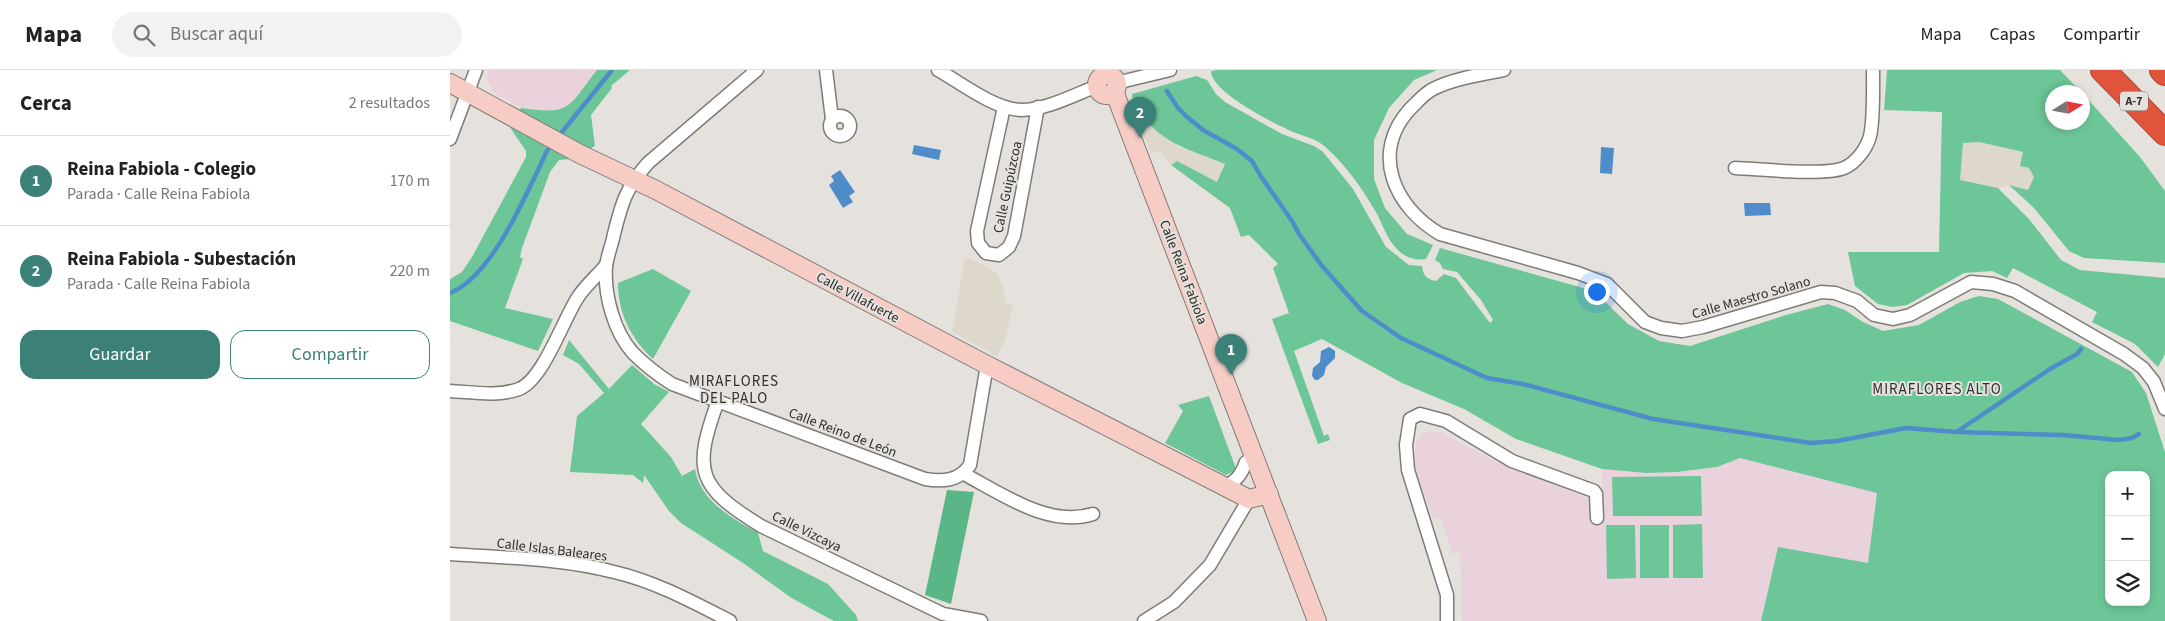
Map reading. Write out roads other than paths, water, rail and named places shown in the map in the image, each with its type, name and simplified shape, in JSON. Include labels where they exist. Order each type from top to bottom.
[{"type":"highway","name":"A-7","points":[[2103,70],[2165,133]]},
{"type":"highway","points":[[2162,70],[2165,73]]},
{"type":"street","points":[[450,139],[476,70]]},
{"type":"street","name":"Calle Reino de León","points":[[757,70],[684,131],[633,180],[620,206],[606,266],[606,291],[620,332],[632,352],[651,370],[672,384],[925,479],[938,481],[953,479],[964,474]]},
{"type":"street","points":[[826,70],[832,119]]},
{"type":"street","points":[[938,70],[1004,107],[1021,110],[1038,107],[1106,81],[1170,70]]},
{"type":"street","name":"Calle Maestro Solano","points":[[1504,70],[1453,81],[1432,89],[1400,120],[1390,150],[1392,177],[1404,203],[1423,224],[1440,234],[1578,273],[1607,284],[1646,322],[1661,328],[1682,331],[1703,327],[1820,292],[1835,292],[1858,301],[1874,315],[1893,319],[1910,315],[1971,282],[1993,284],[2015,291],[2124,354],[2143,368],[2154,382],[2165,409]]},
{"type":"street","points":[[1735,168],[1824,172],[1843,168],[1856,160],[1866,146],[1870,135],[1873,70]]},
{"type":"street","name":"Calle Reina Fabiola","points":[[1106,81],[1305,621]]},
{"type":"street","name":"Calle Reina Fabiola","points":[[1106,81],[1259,497],[1317,621]]},
{"type":"street","name":"Calle Villafuerte","points":[[450,83],[513,119],[580,154],[656,190],[986,365],[1225,487],[1259,497]]},
{"type":"street","name":"Calle Guipúzcoa","points":[[1004,107],[977,231],[978,243],[986,253],[999,255],[1008,247],[1014,236],[1038,107]]},
{"type":"street","points":[[450,391],[496,393],[520,388],[540,371],[568,313],[580,294],[606,266]]},
{"type":"street","points":[[986,365],[970,465],[964,474],[1034,511],[1079,518],[1093,514]]},
{"type":"street","name":"Calle Vizcaya","points":[[718,401],[708,427],[703,465],[707,480],[715,493],[734,509],[761,526],[941,618],[981,621]]},
{"type":"street","points":[[1447,621],[1447,595],[1408,470],[1406,445],[1410,419],[1420,414],[1446,421],[1512,460],[1594,491],[1596,494],[1596,518]]},
{"type":"street","points":[[1225,487],[1236,481],[1242,474],[1246,462]]},
{"type":"street","points":[[1144,621],[1174,602],[1210,565],[1259,497]]},
{"type":"street","name":"Calle Islas Baleares","points":[[450,554],[558,563],[615,572],[654,585],[730,621]]},
{"type":"water","points":[[914,145],[941,150],[939,160],[912,154]]},
{"type":"water","points":[[1601,147],[1614,148],[1612,174],[1600,173]]},
{"type":"water","points":[[840,170],[855,192],[849,196],[853,202],[843,208],[829,185],[834,181],[831,176]]},
{"type":"water","points":[[1744,203],[1770,203],[1771,215],[1745,216]]},
{"type":"water","points":[[1329,347],[1335,351],[1335,358],[1326,367],[1324,375],[1315,380],[1312,376],[1313,368],[1320,362],[1321,351]]},
{"type":"waterway","points":[[558,137],[612,70]]},
{"type":"waterway","points":[[1167,91],[1178,108],[1186,116],[1203,130],[1237,149],[1252,161],[1322,266],[1362,311],[1401,338],[1487,378],[1523,384],[1653,419],[1811,443],[1837,441],[1906,428],[1957,432],[2062,435],[2119,440],[2132,438],[2139,434]]},
{"type":"waterway","points":[[450,293],[466,284],[494,251],[507,231],[547,151],[553,143]]},
{"type":"waterway","points":[[1958,431],[2050,369],[2077,354],[2081,349]]},
{"type":"place","name":"Reina Fabiola - Subestación","points":[[1140,138]]},
{"type":"place","name":"Reina Fabiola - Colegio","points":[[1231,375]]},
{"type":"district","name":"MIRAFLORES ALTO","points":[[1937,389]]},
{"type":"district","name":"MIRAFLORES DEL PALO","points":[[734,390]]}]
